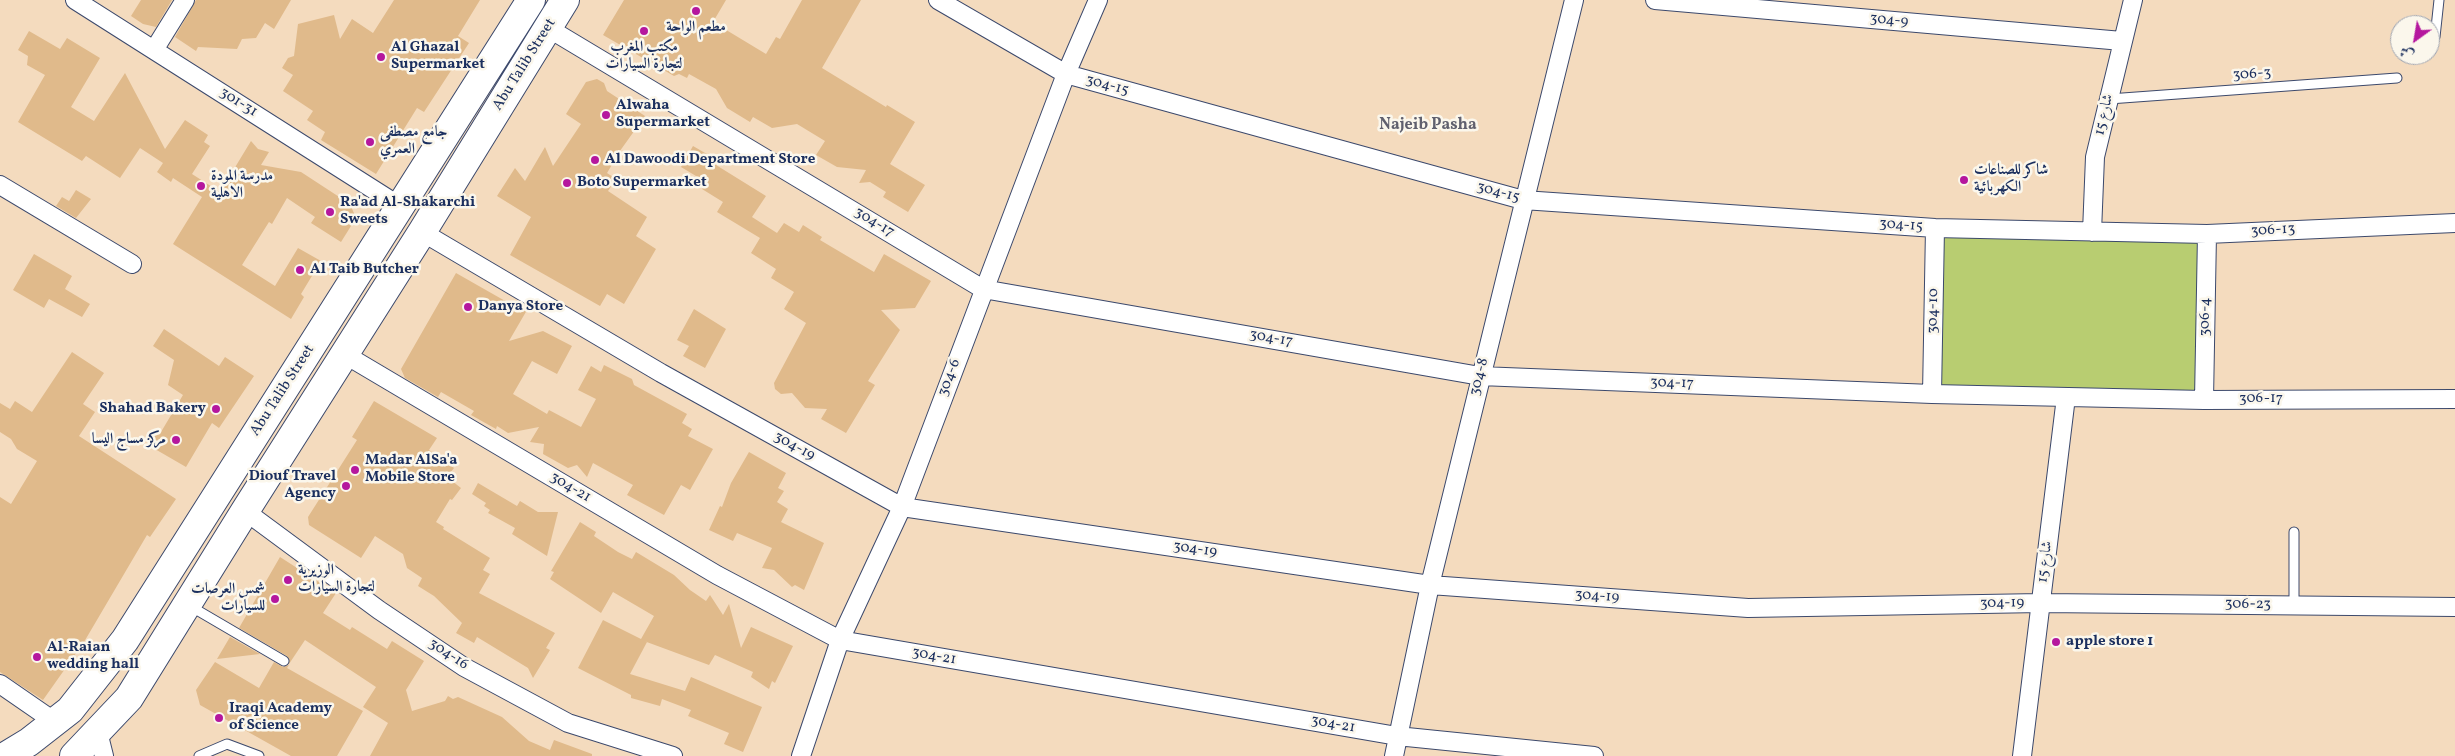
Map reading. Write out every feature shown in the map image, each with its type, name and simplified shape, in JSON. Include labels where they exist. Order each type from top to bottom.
[{"type":"main road","name":"Abu Talib Street","points":[[6,756],[70,710],[125,640],[531,0]]},
{"type":"main road","name":"Abu Talib Street","points":[[74,756],[104,749],[129,698],[422,232],[565,0]]},
{"type":"street","name":"301-31","points":[[75,0],[401,207]]},
{"type":"street","points":[[154,50],[185,0]]},
{"type":"street","name":"304-15","points":[[938,0],[1066,74],[1523,200],[1935,228],[2092,232]]},
{"type":"street","name":"304-6","points":[[801,756],[840,640],[902,507],[1066,74],[1098,0]]},
{"type":"street","name":"304-8","points":[[1394,756],[1430,585],[1523,200],[1574,0]]},
{"type":"street","name":"304-9","points":[[1655,0],[2122,42]]},
{"type":"street","name":"شارع 15","points":[[2092,232],[2095,157],[2133,0]]},
{"type":"street","name":"304-17","points":[[548,28],[983,289],[1480,376],[1932,394],[2066,397]]},
{"type":"street","points":[[0,185],[132,264]]},
{"type":"street","name":"306-13","points":[[2092,232],[2207,234],[2455,223]]},
{"type":"street","name":"304-10","points":[[1932,394],[1935,228]]},
{"type":"street","name":"304-19","points":[[422,232],[661,373],[902,507],[1430,585],[1748,608],[2040,603]]},
{"type":"street","name":"306-4","points":[[2204,400],[2207,234]]},
{"type":"street","name":"304-21","points":[[344,354],[708,570],[840,640],[1397,736],[1594,756]]},
{"type":"street","name":"شارع 15","points":[[2022,756],[2066,397]]},
{"type":"street","name":"306-17","points":[[2066,397],[2204,400],[2455,399]]},
{"type":"street","name":"304-16","points":[[245,511],[379,610],[464,667],[568,723],[674,756]]},
{"type":"street","name":"306-23","points":[[2040,603],[2455,607]]},
{"type":"street","points":[[0,684],[55,722]]},
{"type":"lane","points":[[2437,15],[2439,0]]},
{"type":"lane","name":"306-3","points":[[2109,99],[2397,78]]},
{"type":"lane","points":[[2294,532],[2294,605]]},
{"type":"lane","points":[[187,605],[284,661]]},
{"type":"lane","points":[[199,756],[227,744],[259,756]]},
{"type":"green space","points":[[1935,228],[2207,234],[2204,400],[1932,394]]},
{"type":"building","points":[[141,0],[172,0],[156,27],[143,24],[131,16]]},
{"type":"building","points":[[196,0],[291,0],[274,29],[265,23],[256,38],[242,39],[237,49],[198,47],[196,51],[175,37]]},
{"type":"building","points":[[394,0],[480,0],[458,36],[469,43],[424,112],[417,108],[376,174],[321,140],[325,132],[307,120],[313,111],[283,91],[293,75],[282,68],[288,58],[294,56],[298,24],[334,15],[340,39],[352,19],[373,33]]},
{"type":"building","points":[[624,0],[726,0],[713,22],[766,54],[776,37],[780,39],[802,0],[861,0],[822,68],[886,107],[887,105],[915,122],[890,164],[925,185],[908,212],[883,197],[886,192],[870,182],[859,183],[866,170],[837,167],[816,155],[825,141],[797,124],[772,128],[753,117],[750,122],[727,108],[716,89],[689,74],[687,78],[679,74],[674,76],[603,35]]},
{"type":"building","points":[[29,31],[60,49],[67,38],[100,58],[71,107],[94,121],[125,73],[165,149],[185,120],[208,135],[204,142],[210,146],[192,174],[220,192],[251,141],[258,149],[269,152],[261,165],[301,172],[350,204],[356,218],[341,242],[311,223],[315,217],[287,198],[272,224],[269,222],[242,265],[275,286],[298,248],[321,261],[301,294],[304,297],[291,319],[173,244],[202,197],[173,178],[171,182],[157,172],[163,163],[140,148],[120,178],[86,156],[82,161],[18,122],[45,75],[27,65],[28,56],[18,50]]},
{"type":"building","points":[[597,79],[604,83],[607,91],[645,116],[612,162],[607,173],[616,179],[608,191],[647,217],[636,236],[656,249],[624,304],[607,294],[600,306],[510,255],[531,217],[497,196],[515,168],[525,181],[545,147],[553,166],[581,124],[566,114],[586,82]]},
{"type":"building","points":[[693,146],[719,161],[716,165],[766,196],[752,217],[777,233],[784,223],[799,232],[803,225],[822,237],[820,240],[874,272],[884,254],[931,281],[915,308],[881,310],[900,330],[868,381],[875,385],[846,433],[821,419],[827,409],[805,408],[792,393],[781,394],[775,389],[774,383],[806,323],[784,309],[794,292],[771,278],[776,269],[751,253],[760,238],[717,212],[723,202],[702,189],[706,182],[681,167]]},
{"type":"building","points":[[76,190],[91,199],[76,218],[56,206],[62,197],[69,201]]},
{"type":"building","points":[[34,254],[72,276],[65,289],[90,304],[82,317],[49,299],[44,308],[13,290]]},
{"type":"building","points":[[456,273],[514,306],[516,303],[527,310],[509,341],[543,331],[572,346],[557,374],[532,361],[513,394],[547,414],[549,410],[581,427],[596,399],[578,390],[591,366],[601,372],[604,365],[632,379],[634,385],[687,414],[682,423],[692,429],[688,436],[713,449],[690,490],[681,485],[664,515],[627,495],[633,485],[593,463],[587,477],[577,465],[568,468],[543,454],[544,444],[530,442],[539,427],[508,433],[497,426],[496,429],[471,415],[474,411],[441,392],[438,397],[405,378],[401,369]]},
{"type":"building","points":[[694,309],[726,329],[705,368],[683,356],[689,346],[677,340]]},
{"type":"building","points":[[164,329],[219,366],[225,357],[254,376],[219,428],[212,423],[186,467],[148,445],[157,430],[161,432],[183,395],[168,385],[174,360],[153,346]]},
{"type":"building","points":[[72,352],[104,373],[83,404],[95,412],[79,436],[176,499],[150,537],[147,535],[84,642],[43,700],[0,672],[0,497],[11,504],[37,461],[17,449],[11,439],[0,432],[0,403],[10,409],[15,401],[32,412]]},
{"type":"building","points":[[374,401],[437,438],[429,450],[454,468],[447,477],[461,488],[452,500],[450,499],[436,522],[444,527],[443,529],[490,558],[483,570],[490,574],[479,593],[555,633],[546,648],[550,650],[533,678],[528,668],[477,637],[474,643],[456,633],[462,623],[434,596],[418,586],[422,578],[407,568],[403,554],[375,536],[361,558],[309,525],[308,517],[357,440],[352,437]]},
{"type":"building","points":[[749,452],[786,473],[778,488],[784,491],[777,502],[788,509],[781,522],[824,543],[804,590],[795,585],[792,587],[774,570],[762,568],[772,548],[737,533],[733,541],[709,530],[720,506],[722,507],[731,483]]},
{"type":"building","points":[[478,483],[517,506],[520,501],[538,512],[558,512],[547,556],[512,534],[515,528],[488,513],[490,510],[484,506],[486,503],[472,494]]},
{"type":"building","points":[[580,522],[596,532],[594,536],[618,552],[632,559],[636,552],[674,575],[690,590],[706,601],[710,595],[723,615],[729,604],[741,648],[751,627],[793,646],[775,683],[772,681],[769,689],[751,677],[753,672],[715,655],[709,665],[647,642],[630,674],[685,691],[691,677],[762,707],[743,752],[724,744],[729,733],[688,716],[691,710],[662,699],[660,706],[631,698],[631,695],[578,668],[603,620],[641,639],[654,616],[613,592],[601,613],[550,579],[554,572],[551,571]]},
{"type":"building","points":[[280,557],[336,593],[323,613],[350,630],[352,627],[387,649],[392,641],[424,661],[406,690],[412,711],[445,701],[448,696],[453,699],[458,697],[502,717],[529,741],[550,750],[554,740],[592,754],[592,756],[370,756],[388,723],[363,707],[376,687],[305,640],[289,664],[287,656],[239,628]]},
{"type":"building","points":[[230,637],[260,654],[217,659]]},
{"type":"building","points":[[215,662],[259,688],[274,662],[283,667],[289,665],[287,668],[363,711],[337,756],[291,756],[200,705],[196,690]]},
{"type":"place","name":"مطعم الواحة","points":[[696,11]]},
{"type":"place","name":"مكتب المغرب لتجارة السيارات","points":[[644,31]]},
{"type":"place","name":"Al Ghazal Supermarket","points":[[381,57]]},
{"type":"place","name":"Alwaha Supermarket","points":[[606,115]]},
{"type":"place","name":"جامع مصطفى العمري","points":[[370,142]]},
{"type":"place","name":"Al Dawoodi Department Store","points":[[595,160]]},
{"type":"place","name":"شاكر للصناعات الكهربائية","points":[[1964,180]]},
{"type":"place","name":"Boto Supermarket","points":[[567,183]]},
{"type":"place","name":"مدرسة المودة الاهلية","points":[[201,186]]},
{"type":"place","name":"Ra'ad Al-Shakarchi Sweets","points":[[330,212]]},
{"type":"place","name":"Al Taib Butcher","points":[[300,270]]},
{"type":"place","name":"Danya Store","points":[[468,307]]},
{"type":"place","name":"Shahad Bakery","points":[[216,409]]},
{"type":"place","name":"مركز مساج اليسا","points":[[176,440]]},
{"type":"place","name":"Madar AlSa'a Mobile Store","points":[[355,470]]},
{"type":"place","name":"Diouf Travel Agency","points":[[346,486]]},
{"type":"place","name":"الوزيرية لتجارة السيارات","points":[[288,580]]},
{"type":"place","name":"شمس العرصات للسيارات","points":[[275,599]]},
{"type":"place","name":"apple store 1","points":[[2056,642]]},
{"type":"place","name":"Al-Raian wedding hall","points":[[37,657]]},
{"type":"place","name":"Iraqi Academy of Science","points":[[219,718]]},
{"type":"district","name":"Najeib Pasha","points":[[1428,126]]}]
